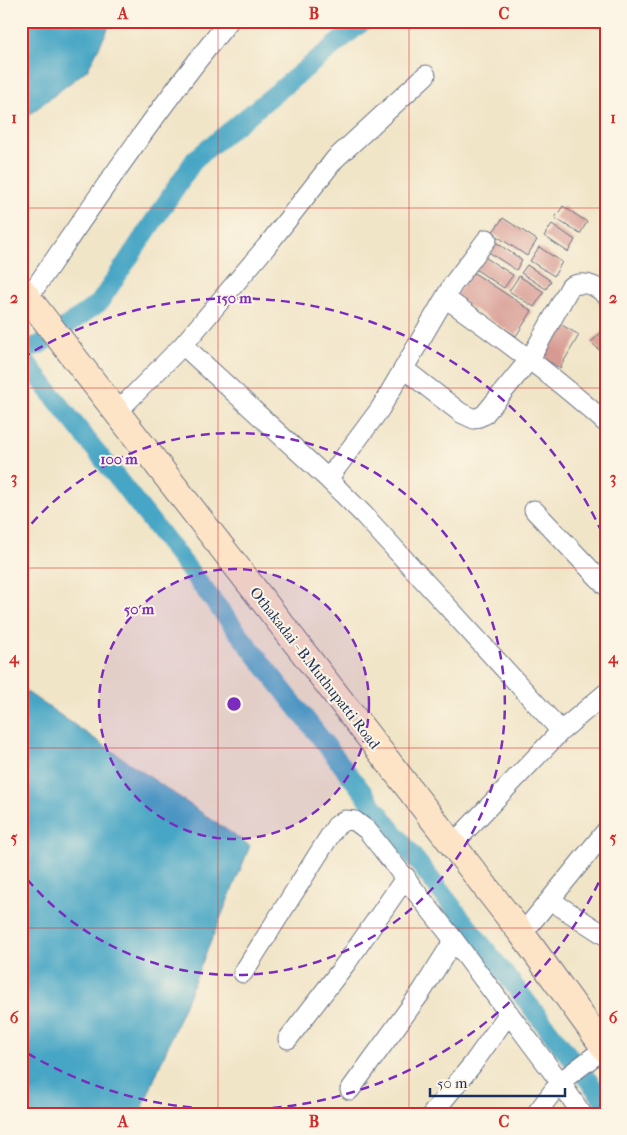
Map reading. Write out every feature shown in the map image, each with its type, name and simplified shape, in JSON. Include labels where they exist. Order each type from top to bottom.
[{"type":"main road","name":"Othakadai - B.Muthupatti Road","points":[[24,293],[522,934],[605,1049]]},
{"type":"street","points":[[24,293],[196,62],[229,21]]},
{"type":"street","points":[[117,412],[183,345],[266,247],[335,159],[405,96],[426,74]]},
{"type":"street","points":[[328,479],[380,409],[445,298],[487,239]]},
{"type":"street","points":[[404,370],[461,413],[474,418],[484,415],[530,359],[570,286],[578,283],[587,283],[601,290],[606,296]]},
{"type":"street","points":[[445,298],[530,359],[606,423]]},
{"type":"street","points":[[183,345],[328,479],[363,514],[561,731]]},
{"type":"street","points":[[534,510],[606,586]]},
{"type":"street","points":[[452,845],[561,731],[606,692]]},
{"type":"street","points":[[243,973],[336,826],[345,820],[355,821],[367,830],[406,877],[509,1013],[572,1073],[582,1114]]},
{"type":"street","points":[[522,934],[606,831]]},
{"type":"street","points":[[288,1039],[348,962],[406,877]]},
{"type":"street","points":[[550,900],[606,936]]},
{"type":"street","points":[[350,1090],[422,991],[454,940]]},
{"type":"street","points":[[432,1114],[472,1065],[509,1013]]},
{"type":"street","points":[[536,1114],[572,1073],[605,1049]]},
{"type":"water","points":[[21,21],[112,21],[88,69],[21,121]]},
{"type":"water","points":[[21,688],[250,846],[140,1114],[21,1114]]},
{"type":"building","points":[[563,206],[587,222],[580,234],[555,218]]},
{"type":"building","points":[[503,218],[537,240],[527,256],[492,233]]},
{"type":"building","points":[[552,224],[575,240],[568,252],[544,236]]},
{"type":"building","points":[[491,239],[522,260],[516,270],[484,249]]},
{"type":"building","points":[[539,247],[562,262],[554,276],[530,261]]},
{"type":"building","points":[[483,256],[513,275],[504,288],[475,269]]},
{"type":"building","points":[[527,265],[551,281],[546,289],[521,273]]},
{"type":"building","points":[[471,271],[532,311],[516,336],[455,297]]},
{"type":"building","points":[[519,276],[544,292],[534,307],[509,291]]},
{"type":"building","points":[[555,321],[579,335],[560,368],[536,354]]},
{"type":"building","points":[[606,328],[606,357],[591,342]]},
{"type":"waterway","points":[[21,350],[39,345],[99,303],[195,159],[364,21]]},
{"type":"waterway","points":[[21,355],[606,1103]]}]
